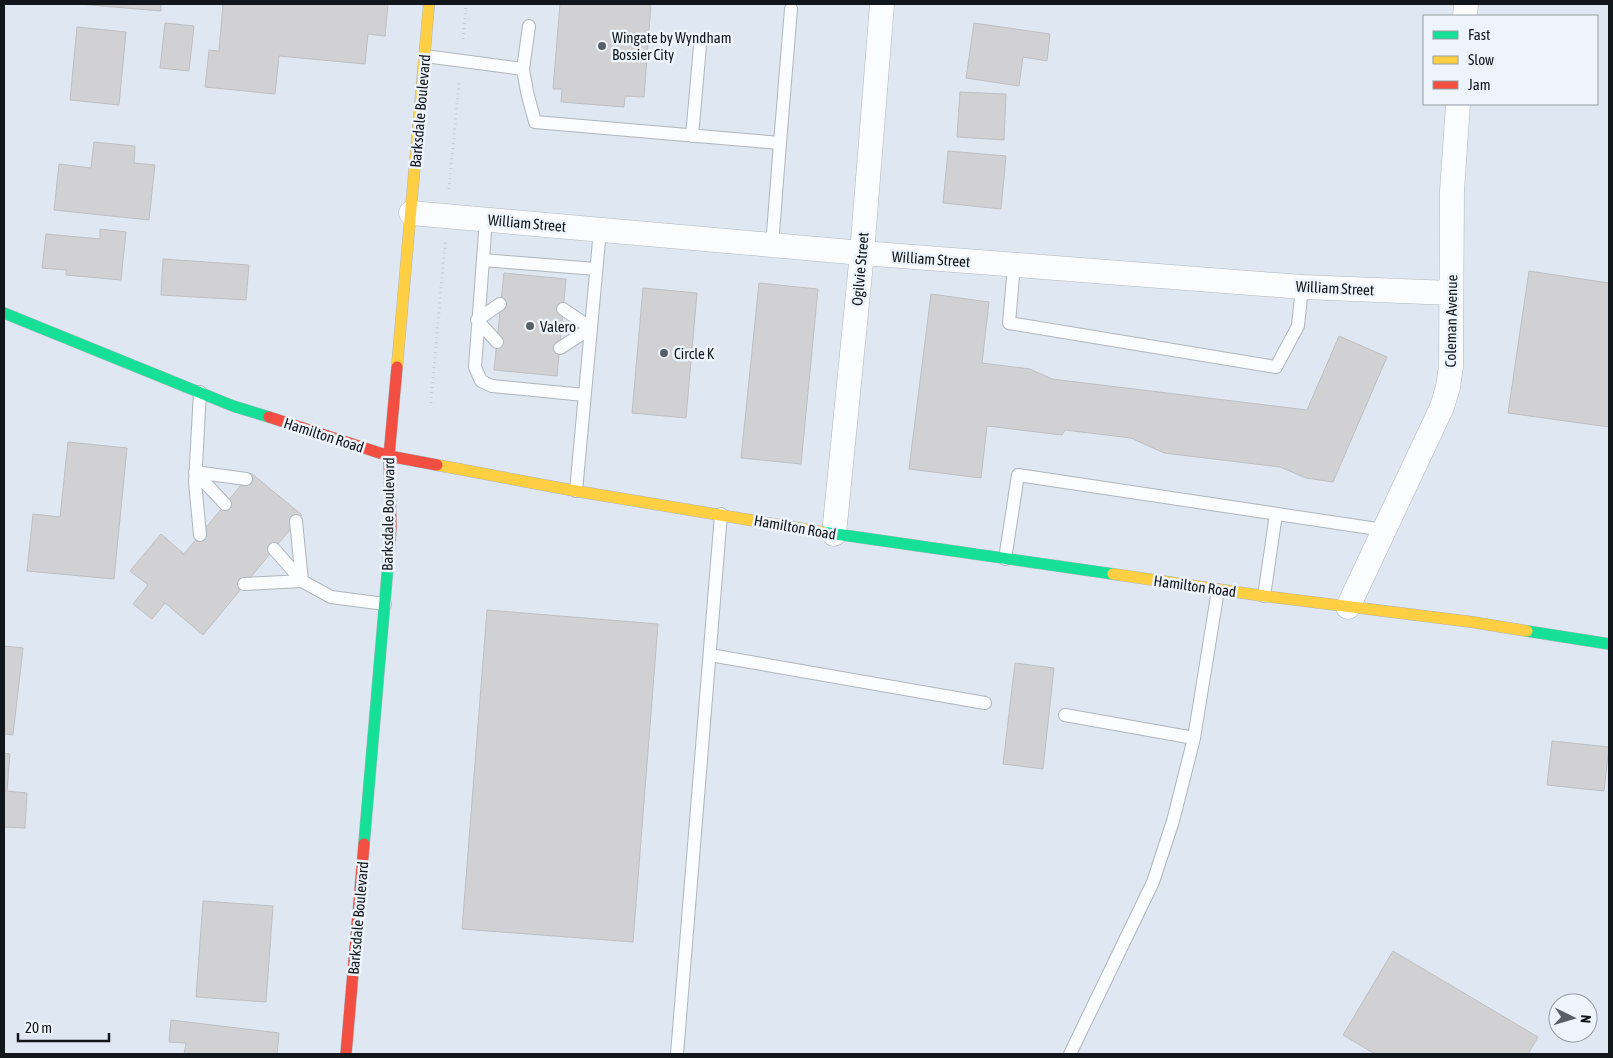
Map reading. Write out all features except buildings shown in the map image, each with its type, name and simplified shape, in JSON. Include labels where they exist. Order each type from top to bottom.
[{"type":"main road","name":"Barksdale Boulevard","points":[[346,1054],[392,527],[389,456],[429,4]]},
{"type":"main road","name":"Hamilton Road","points":[[4,312],[233,406],[389,456],[576,491],[834,534],[1218,590],[1472,622],[1609,644]]},
{"type":"street","name":"Ogilvie Street","points":[[834,534],[862,254],[882,4]]},
{"type":"street","name":"Coleman Avenue","points":[[1348,607],[1442,407],[1448,387],[1451,366],[1452,191],[1458,105]]},
{"type":"street","name":"William Street","points":[[411,213],[862,254],[1302,287],[1451,293]]},
{"type":"lane","points":[[772,246],[791,9]]},
{"type":"lane","points":[[529,26],[524,69],[527,92],[535,122],[780,143]]},
{"type":"lane","points":[[692,136],[700,46]]},
{"type":"lane","points":[[425,56],[524,69]]},
{"type":"lane","points":[[486,219],[474,367],[482,381],[492,386],[584,394]]},
{"type":"lane","points":[[576,491],[600,230]]},
{"type":"lane","points":[[483,260],[596,269]]},
{"type":"lane","points":[[1014,265],[1010,323],[1276,367],[1298,326],[1302,287]]},
{"type":"lane","points":[[477,320],[500,304]]},
{"type":"lane","points":[[564,309],[591,328]]},
{"type":"lane","points":[[477,320],[497,342]]},
{"type":"lane","points":[[560,348],[591,328]]},
{"type":"lane","points":[[200,392],[195,482],[200,535]]},
{"type":"lane","points":[[196,472],[246,479]]},
{"type":"lane","points":[[196,472],[225,504]]},
{"type":"lane","points":[[1005,559],[1018,475],[1384,530]]},
{"type":"lane","points":[[677,1054],[721,514]]},
{"type":"lane","points":[[1264,596],[1276,514]]},
{"type":"lane","points":[[296,521],[302,581]]},
{"type":"lane","points":[[274,549],[302,581],[331,597],[385,604]]},
{"type":"lane","points":[[244,584],[302,581]]},
{"type":"lane","points":[[1070,1054],[1153,882],[1173,821],[1194,738],[1218,590]]},
{"type":"lane","points":[[710,655],[985,703]]},
{"type":"lane","points":[[1065,715],[1194,738]]},
{"type":"path","points":[[450,183],[466,4]]},
{"type":"path","points":[[431,404],[445,244]]},
{"type":"traffic: fast","points":[[4,313],[233,406],[269,417]]},
{"type":"traffic: fast","points":[[822,532],[1113,574]]},
{"type":"traffic: fast","points":[[364,844],[389,553]]},
{"type":"traffic: fast","points":[[1527,631],[1609,644]]},
{"type":"traffic: slow","points":[[397,367],[429,4]]},
{"type":"traffic: slow","points":[[437,465],[576,491],[822,532]]},
{"type":"traffic: slow","points":[[1113,574],[1527,631]]},
{"type":"traffic: jam","points":[[389,553],[391,527],[389,456],[397,367]]},
{"type":"traffic: jam","points":[[269,417],[389,456],[437,465]]},
{"type":"traffic: jam","points":[[346,1054],[364,844]]},
{"type":"place","name":"Wingate by Wyndham Bossier City","points":[[602,46]]},
{"type":"place","name":"Valero","points":[[530,326]]},
{"type":"place","name":"Circle K","points":[[664,353]]}]
